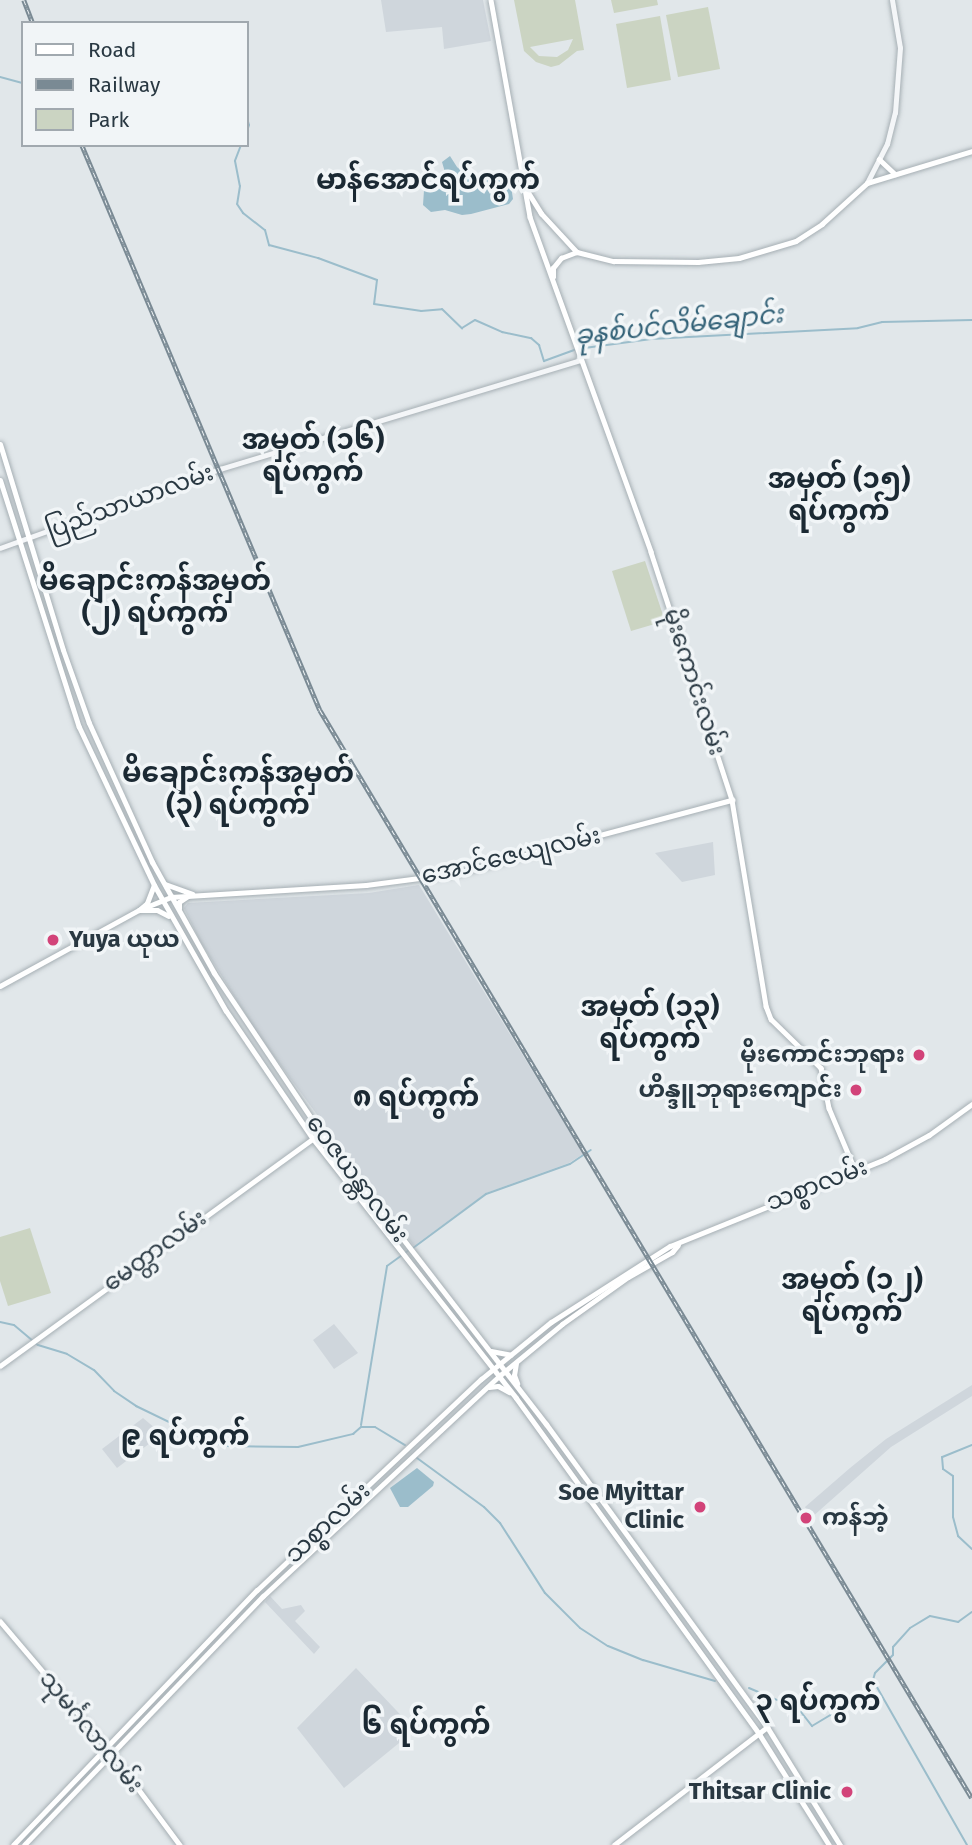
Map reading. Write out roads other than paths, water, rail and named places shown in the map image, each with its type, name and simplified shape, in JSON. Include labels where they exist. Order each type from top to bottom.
[{"type":"main road","name":"မိုးကောင်းလမ်း","points":[[491,0],[530,217],[651,552],[732,800],[766,1006],[771,1020],[821,1068],[829,1108],[855,1170]]},
{"type":"main road","points":[[524,186],[541,213],[577,252],[603,260],[670,264],[739,258],[766,252],[815,230],[867,183],[972,151]]},
{"type":"main road","points":[[879,159],[895,174]]},
{"type":"main road","points":[[552,281],[556,263],[566,255],[577,252]]},
{"type":"main road","name":"ဝေဇယန္တာလမ်း","points":[[0,444],[89,723],[162,882],[180,915],[234,1006],[321,1133],[485,1346],[499,1376],[759,1734],[830,1845]]},
{"type":"main road","name":"ဝေဇယန္တာလမ်း","points":[[0,480],[79,727],[170,917],[226,1011],[313,1139],[479,1350],[504,1371],[522,1392],[767,1727],[841,1845]]},
{"type":"main road","points":[[79,727],[89,723]]},
{"type":"main road","name":"အောင်ဇေယျလမ်း","points":[[0,986],[138,910],[171,897],[366,885],[447,874],[732,800]]},
{"type":"main road","points":[[162,882],[192,894]]},
{"type":"main road","points":[[138,910],[147,902],[154,885]]},
{"type":"main road","points":[[180,915],[179,902],[192,894]]},
{"type":"main road","points":[[138,910],[157,910],[170,917]]},
{"type":"main road","points":[[226,1011],[234,1006]]},
{"type":"main road","name":"သစ္စာလမ်း","points":[[13,1845],[257,1590],[496,1366],[595,1291],[670,1246],[678,1245],[908,1148],[972,1104]]},
{"type":"main road","name":"မေတ္တာလမ်း","points":[[0,1366],[321,1133]]},
{"type":"main road","name":"သစ္စာလမ်း","points":[[24,1845],[263,1596],[504,1371],[594,1300],[672,1252],[678,1245]]},
{"type":"main road","points":[[424,1281],[431,1276]]},
{"type":"main road","points":[[485,1346],[498,1354],[511,1355]]},
{"type":"main road","points":[[479,1350],[486,1368],[481,1379]]},
{"type":"main road","points":[[516,1361],[514,1375],[522,1392]]},
{"type":"main road","points":[[486,1388],[498,1386],[516,1398]]},
{"type":"main road","points":[[595,1508],[603,1502]]},
{"type":"main road","points":[[671,1613],[678,1608]]},
{"type":"main road","name":"သုမင်္ဂလာလမ်း","points":[[0,1621],[111,1752],[180,1845]]},
{"type":"main road","points":[[614,1845],[767,1727]]},
{"type":"street","points":[[867,183],[892,126],[900,76],[898,28],[892,0]]},
{"type":"street","name":"ပြည်သာယာလမ်း","points":[[0,548],[232,466],[581,360]]},
{"type":"water","points":[[450,156],[457,167],[474,182],[509,174],[513,199],[509,204],[471,214],[462,215],[445,210],[431,212],[423,205],[424,190],[447,179],[442,162]]},
{"type":"water","points":[[417,1468],[434,1482],[433,1486],[408,1507],[400,1507],[390,1488]]},
{"type":"waterway","name":"ခုနစ်ပင်လိမ်ချောင်း","points":[[0,77],[21,82]]},
{"type":"waterway","name":"ခုနစ်ပင်လိမ်ချောင်း","points":[[248,122],[248,128]]},
{"type":"waterway","name":"ခုနစ်ပင်လိမ်ချောင်း","points":[[240,147],[235,161],[240,186],[237,204],[243,213],[265,230],[269,245],[318,258],[377,280],[374,304],[421,311],[442,309],[462,328],[475,320],[502,332],[531,338],[539,345],[544,361],[577,349],[651,339],[858,328],[882,322],[972,320]]},
{"type":"waterway","points":[[413,1248],[486,1194],[570,1164],[591,1150]]},
{"type":"waterway","points":[[361,1425],[387,1266],[408,1251]]},
{"type":"waterway","points":[[0,1322],[14,1325],[38,1345],[67,1354],[94,1370],[114,1391],[136,1406],[208,1441],[226,1446],[298,1447],[353,1434],[361,1427],[375,1427],[405,1445]]},
{"type":"waterway","points":[[972,1445],[942,1457],[943,1469],[953,1476],[953,1517],[958,1536],[972,1549]]},
{"type":"waterway","points":[[417,1458],[484,1507],[500,1523],[545,1593],[580,1628],[608,1646],[643,1660],[715,1681]]},
{"type":"waterway","points":[[967,1845],[873,1680],[875,1673],[893,1655],[893,1647],[910,1628],[930,1616],[958,1622],[972,1612]]},
{"type":"waterway","points":[[749,1688],[801,1712],[812,1726],[867,1693]]},
{"type":"railway","points":[[24,0],[32,21]]},
{"type":"railway","points":[[83,147],[320,710],[972,1798]]},
{"type":"place","name":"Yuya ယုယ","points":[[53,940]]},
{"type":"place","name":"မိုးကောင်းဘုရား","points":[[919,1055]]},
{"type":"place","name":"ဟိန္ဒူဘုရားကျောင်း","points":[[856,1090]]},
{"type":"place","name":"Soe Myittar Clinic","points":[[700,1507]]},
{"type":"place","name":"ကန်ဘဲ့","points":[[806,1518]]},
{"type":"place","name":"Thitsar Clinic","points":[[847,1792]]},
{"type":"district","name":"မာန်အောင်ရပ်ကွက်","points":[[428,180]]},
{"type":"district","name":"အမှတ် (၁၆) ရပ်ကွက်","points":[[313,456]]},
{"type":"district","name":"အမှတ် (၁၅) ရပ်ကွက်","points":[[839,495]]},
{"type":"district","name":"မိချောင်းကန်အမှတ် (၂) ရပ်ကွက်","points":[[155,597]]},
{"type":"district","name":"မိချောင်းကန်အမှတ် (၃) ရပ်ကွက်","points":[[238,789]]},
{"type":"district","name":"အမှတ် (၁၃) ရပ်ကွက်","points":[[650,1023]]},
{"type":"district","name":"၈ ရပ်ကွက်","points":[[416,1097]]},
{"type":"district","name":"အမှတ် (၁၂) ရပ်ကွက်","points":[[852,1296]]},
{"type":"district","name":"၉ ရပ်ကွက်","points":[[185,1436]]},
{"type":"district","name":"၃ ရပ်ကွက်","points":[[818,1701]]},
{"type":"district","name":"၆ ရပ်ကွက်","points":[[426,1725]]}]
